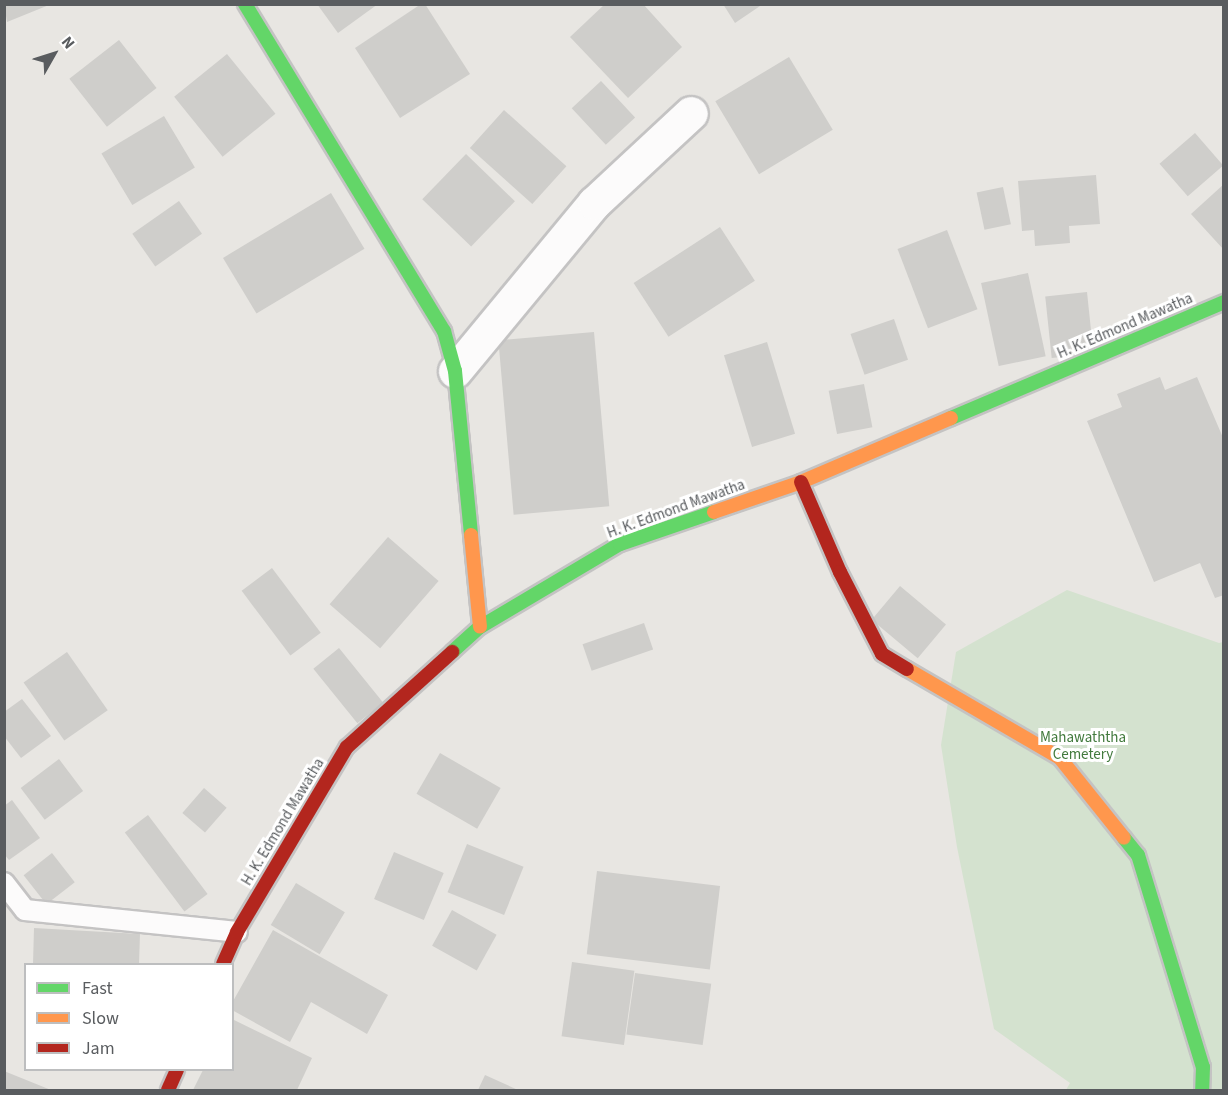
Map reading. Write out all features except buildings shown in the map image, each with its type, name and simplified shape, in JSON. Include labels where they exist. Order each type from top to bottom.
[{"type":"street","points":[[245,4],[444,331],[455,371],[480,627]]},
{"type":"street","points":[[455,371],[594,202],[691,113]]},
{"type":"street","name":"H. K. Edmond Mawatha","points":[[223,963],[237,932],[347,747],[480,627],[620,544],[801,482],[1224,302]]},
{"type":"street","points":[[801,482],[840,572],[882,654],[1060,758],[1138,855],[1203,1067],[1202,1090]]},
{"type":"street","points":[[168,1090],[177,1071]]},
{"type":"lane","points":[[4,883],[25,910],[237,932]]},
{"type":"green space","name":"Mahawaththa Cemetery","points":[[1067,590],[1219,643],[1223,642],[1223,1090],[1066,1090],[1070,1083],[994,1029],[957,847],[941,745],[956,652]]},
{"type":"traffic: fast","points":[[245,4],[444,331],[455,371],[471,535]]},
{"type":"traffic: fast","points":[[951,418],[1224,302]]},
{"type":"traffic: fast","points":[[452,652],[480,627],[620,544],[714,512]]},
{"type":"traffic: fast","points":[[1124,838],[1138,855],[1203,1067],[1202,1090]]},
{"type":"traffic: slow","points":[[714,512],[801,482],[951,418]]},
{"type":"traffic: slow","points":[[471,535],[480,627]]},
{"type":"traffic: slow","points":[[907,669],[1060,758],[1124,838]]},
{"type":"traffic: jam","points":[[801,482],[840,572],[882,654],[907,669]]},
{"type":"traffic: jam","points":[[223,963],[237,932],[347,747],[452,652]]},
{"type":"traffic: jam","points":[[168,1090],[177,1071]]}]
